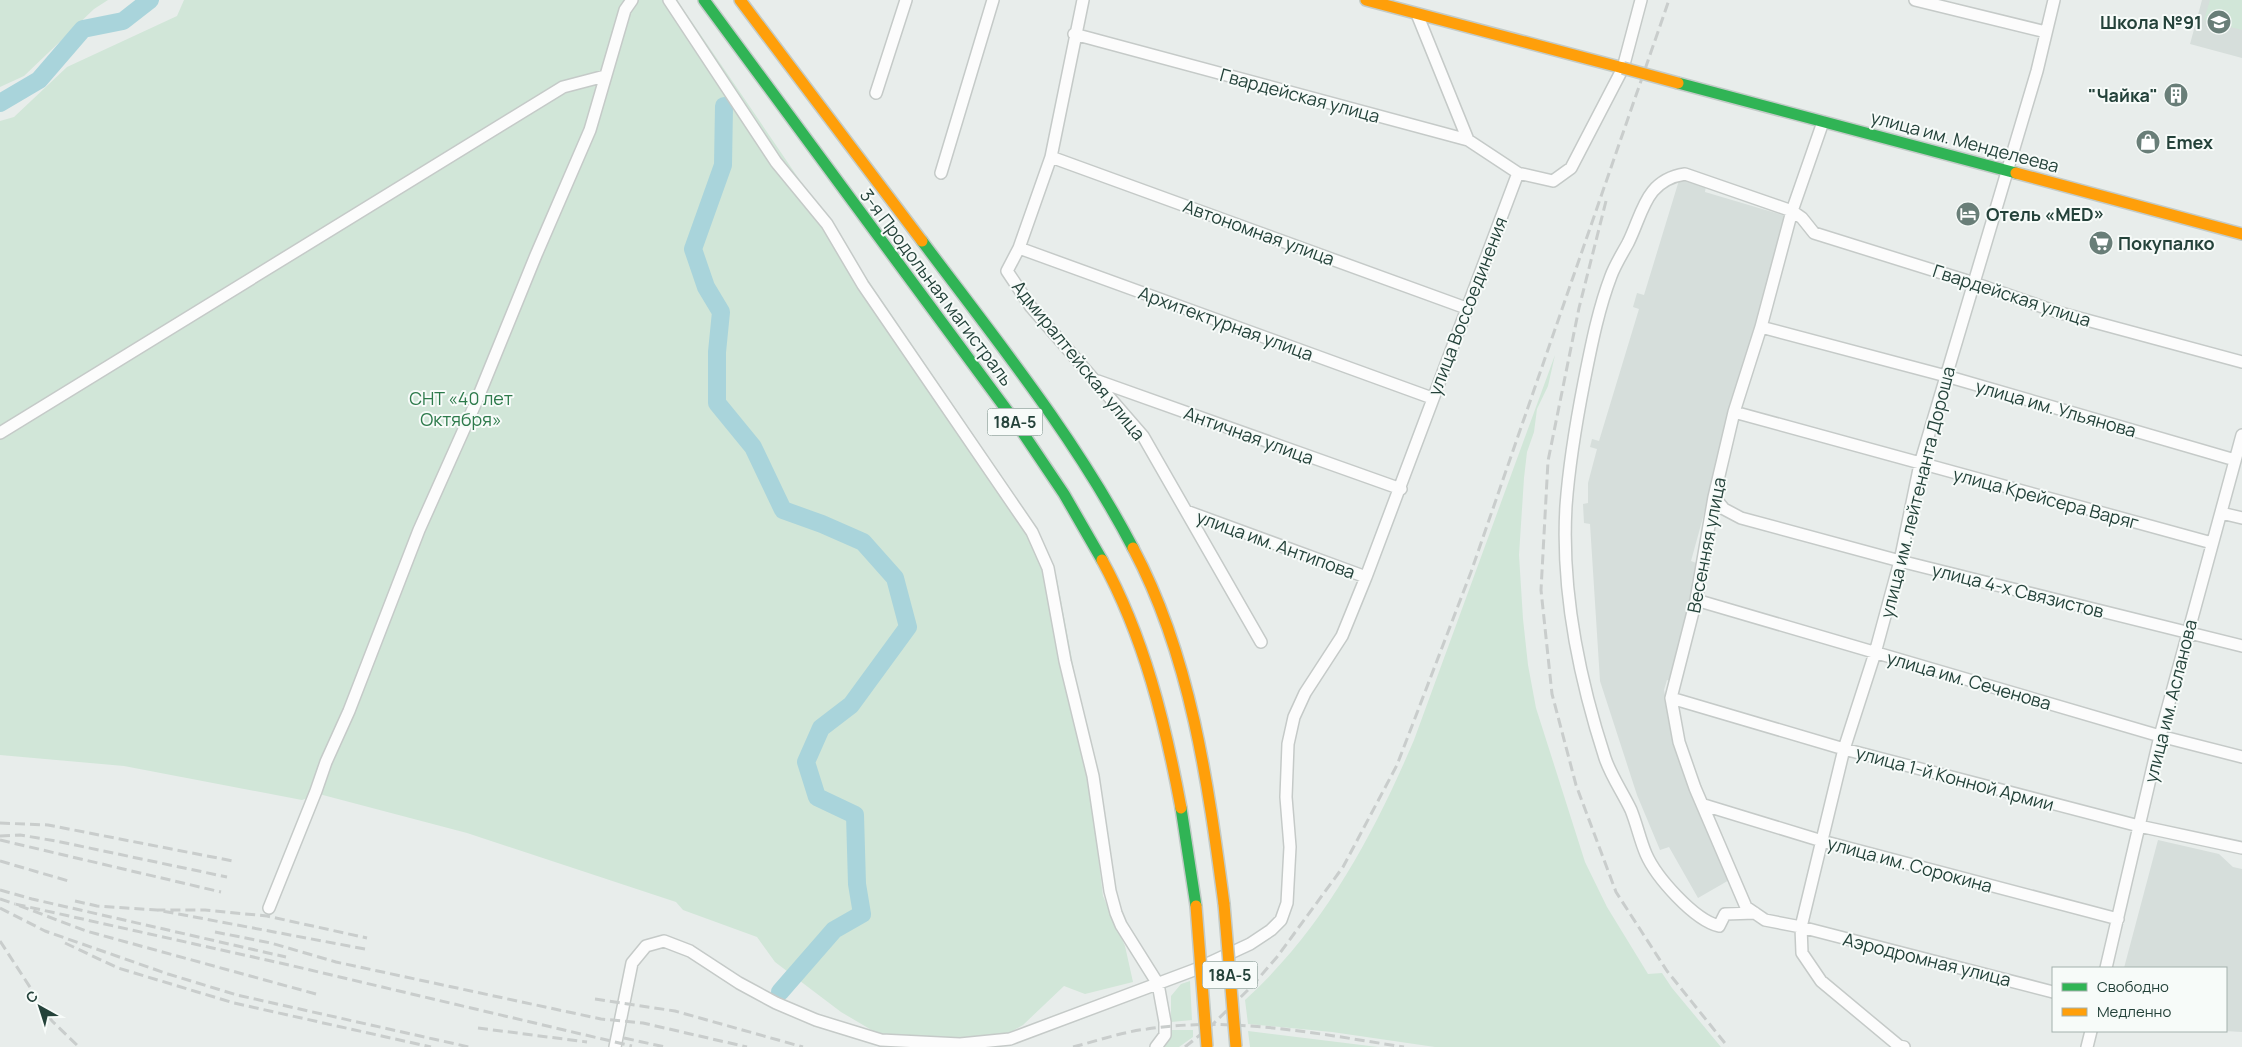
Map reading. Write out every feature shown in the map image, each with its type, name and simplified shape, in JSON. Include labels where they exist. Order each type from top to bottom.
[{"type":"main road","name":"3-я Продольная магистраль","points":[[704,0],[1005,408],[1057,484],[1106,567],[1142,652],[1165,725],[1185,825],[1196,906],[1207,1047]]},
{"type":"main road","name":"3-я Продольная магистраль","points":[[740,0],[1015,364],[1087,465],[1112,506],[1153,591],[1181,666],[1194,715],[1205,769],[1224,904],[1236,1047]]},
{"type":"main road","points":[[1366,0],[1623,68]]},
{"type":"main road","name":"улица им. Менделеева","points":[[1623,68],[2242,234]]},
{"type":"street","points":[[269,908],[326,762],[349,712],[419,530],[477,400],[536,255],[582,152],[625,10],[632,0]]},
{"type":"street","points":[[669,0],[776,162],[827,224],[863,285],[1032,532],[1048,568],[1064,661],[1092,776],[1110,891],[1116,913],[1121,925],[1158,984],[1165,1022],[1165,1035],[1156,1047]]},
{"type":"street","points":[[876,93],[906,0]]},
{"type":"street","points":[[941,173],[993,0]]},
{"type":"street","name":"Адмиралтейская улица","points":[[1082,0],[1051,157],[1019,248],[1007,271],[1031,307],[1097,380],[1143,436],[1261,642]]},
{"type":"street","points":[[1518,173],[1553,181],[1570,168],[1623,68],[1641,0]]},
{"type":"street","points":[[1915,0],[2046,32]]},
{"type":"street","name":"улица им. лейтенанта Дороша","points":[[1904,1047],[1900,1046],[1821,981],[1802,953],[1801,927],[1844,749],[1875,653],[1900,561],[1920,464],[2008,171],[2054,0]]},
{"type":"street","points":[[1417,14],[1468,140]]},
{"type":"street","name":"Гвардейская улица","points":[[1074,34],[1468,140],[1518,173]]},
{"type":"street","points":[[0,433],[563,87],[605,76]]},
{"type":"street","name":"Весенняя улица","points":[[1801,927],[1765,920],[1746,907],[1704,805],[1695,788],[1679,742],[1671,698],[1696,600],[1714,497],[1734,412],[1761,326],[1792,211],[1823,122]]},
{"type":"street","name":"Автономная улица","points":[[1051,157],[1466,308]]},
{"type":"street","name":"улица Воссоединения","points":[[615,1047],[632,963],[646,946],[664,941],[690,951],[739,983],[776,1003],[816,1020],[881,1040],[960,1044],[1010,1039],[1194,970],[1250,944],[1271,930],[1281,920],[1287,903],[1290,847],[1286,797],[1288,744],[1294,717],[1305,693],[1342,636],[1401,489],[1432,398],[1518,173]]},
{"type":"street","points":[[1755,913],[1725,914],[1718,926],[1709,924],[1672,891],[1647,856],[1631,811],[1606,760],[1581,672],[1572,623],[1566,565],[1566,507],[1578,410],[1591,345],[1611,276],[1638,222],[1643,203],[1655,187],[1673,176],[1685,174],[1792,211]]},
{"type":"street","name":"Гвардейская улица","points":[[1792,211],[1802,218],[1814,233],[1974,283],[2057,312],[2242,362]]},
{"type":"street","name":"Архитектурная улица","points":[[1019,248],[1432,398]]},
{"type":"street","name":"улица им. Ульянова","points":[[1761,326],[1946,376],[2235,460]]},
{"type":"street","name":"Античная улица","points":[[1097,380],[1401,489]]},
{"type":"street","name":"улица Крейсера Варяг","points":[[1734,412],[2212,543]]},
{"type":"street","name":"улица им. Асланова","points":[[2106,967],[2160,736],[2242,434]]},
{"type":"street","name":"улица 4-х Связистов","points":[[1714,497],[1724,509],[1742,518],[1900,561],[2242,646]]},
{"type":"street","name":"улица им. Антипова","points":[[1186,511],[1366,577]]},
{"type":"street","points":[[2221,512],[2242,518]]},
{"type":"street","name":"улица им. Сеченова","points":[[1696,600],[2160,736],[2242,757]]},
{"type":"street","name":"улица 1-й Конной Армии","points":[[1671,698],[1844,749],[2139,826],[2242,848]]},
{"type":"street","name":"улица им. Сорокина","points":[[1704,805],[1822,841],[2118,920]]},
{"type":"street","name":"Аэродромная улица","points":[[1801,927],[2052,992]]},
{"type":"street","points":[[2087,1047],[2091,1032]]},
{"type":"shaded area","name":"Школа №91","points":[[2202,0],[2242,0],[2242,58],[2190,44]]},
{"type":"shaded area","points":[[1680,177],[1706,185],[1705,192],[1786,216],[1691,561],[1699,564],[1671,681],[1667,680],[1664,690],[1674,741],[1731,879],[1698,898],[1669,847],[1660,850],[1637,795],[1600,681],[1590,524],[1584,523],[1583,504],[1588,503],[1588,483],[1597,449],[1590,447],[1592,439],[1599,441],[1639,309],[1633,307],[1637,293],[1644,295]]},
{"type":"shaded area","points":[[2158,840],[2219,854],[2233,867],[2242,869],[2242,1032],[2227,1031],[2227,967],[2124,967]]},
{"type":"green space","points":[[0,0],[108,0],[94,9],[24,76],[0,87]]},
{"type":"green space","name":"СНТ «40 лет Октября»","points":[[184,0],[677,0],[1037,528],[1057,579],[1079,697],[1103,896],[1125,946],[1133,982],[1085,994],[1064,986],[1023,1025],[1009,1033],[960,1038],[880,1035],[841,1012],[775,962],[757,937],[683,910],[676,902],[467,833],[319,794],[302,800],[124,766],[0,755],[0,121],[14,117],[67,67],[177,16]]},
{"type":"green space","points":[[2210,0],[2242,0],[2242,30],[2204,20]]},
{"type":"green space","points":[[1555,355],[1548,386],[1537,409],[1534,432],[1527,452],[1519,555],[1528,665],[1536,708],[1585,862],[1607,907],[1648,974],[1662,973],[1672,988],[1721,1047],[1435,1047],[1332,1032],[1248,1024],[1245,1000],[1299,943],[1322,912],[1363,846],[1398,776],[1414,740]]},
{"type":"green space","points":[[1190,981],[1192,1020],[1171,1022],[1171,996],[1181,984]]},
{"type":"green space","points":[[1171,1030],[1193,1030],[1193,1037],[1179,1047],[1162,1047],[1170,1038]]},
{"type":"green space","points":[[1248,1031],[1378,1047],[1250,1047]]},
{"type":"waterway","points":[[0,103],[39,80],[83,29],[123,21],[150,0]]},
{"type":"waterway","points":[[724,106],[723,165],[693,249],[706,287],[721,312],[717,352],[717,403],[753,447],[783,510],[863,542],[895,578],[908,627],[851,705],[821,728],[806,762],[817,797],[855,815],[857,884],[862,914],[834,930],[780,992]]},
{"type":"railway","points":[[1185,1047],[1211,1026],[1251,987],[1277,957],[1343,867],[1397,765],[1471,572],[1669,0]]},
{"type":"railway","points":[[1606,201],[1579,308],[1548,461],[1541,590],[1552,694],[1576,785],[1616,892],[1667,971],[1728,1047]]},
{"type":"railway","points":[[0,823],[48,825],[233,861]]},
{"type":"railway","points":[[0,836],[20,835],[56,841],[227,877]]},
{"type":"railway","points":[[0,840],[221,892]]},
{"type":"railway","points":[[0,861],[72,882]]},
{"type":"railway","points":[[0,890],[286,957]]},
{"type":"railway","points":[[0,899],[15,904]]},
{"type":"railway","points":[[75,901],[97,906],[157,910]]},
{"type":"railway","points":[[316,994],[86,931],[15,904],[289,965],[632,1046]]},
{"type":"railway","points":[[0,908],[45,931],[168,974],[237,995],[469,1047]]},
{"type":"railway","points":[[365,949],[157,910],[205,910],[267,916],[367,938]]},
{"type":"railway","points":[[215,932],[271,943],[336,962],[601,1019],[643,1023],[747,1047]]},
{"type":"railway","points":[[0,941],[52,1021],[79,1047]]},
{"type":"railway","points":[[65,943],[118,968],[234,1003],[431,1047]]},
{"type":"railway","points":[[595,999],[675,1011],[803,1047]]},
{"type":"railway","points":[[1073,1047],[1138,1030],[1211,1024],[1276,1028],[1404,1047]]},
{"type":"railway","points":[[478,1028],[587,1042]]},
{"type":"railway","points":[[624,1038],[665,1047]]},
{"type":"traffic: fast","points":[[704,0],[1017,424],[1064,494],[1102,560]]},
{"type":"traffic: fast","points":[[1678,83],[2016,173]]},
{"type":"traffic: fast","points":[[922,241],[1061,428],[1133,548]]},
{"type":"traffic: fast","points":[[1181,808],[1196,906]]},
{"type":"traffic: slow","points":[[740,0],[922,241]]},
{"type":"traffic: slow","points":[[1366,0],[1623,68]]},
{"type":"traffic: slow","points":[[1623,68],[1678,83]]},
{"type":"traffic: slow","points":[[2016,173],[2242,234]]},
{"type":"traffic: slow","points":[[1133,548],[1153,590],[1183,677],[1203,767],[1224,904]]},
{"type":"traffic: slow","points":[[1102,560],[1130,619],[1151,681],[1168,744],[1181,808]]},
{"type":"traffic: slow","points":[[1224,904],[1236,1047]]},
{"type":"traffic: slow","points":[[1196,906],[1207,1047]]},
{"type":"place","name":"Школа №91","points":[[2219,22]]},
{"type":"place","name":"\"Чайка\"","points":[[2176,95]]},
{"type":"place","name":"Emex","points":[[2148,142]]},
{"type":"place","name":"Отель «MED»","points":[[1968,214]]},
{"type":"place","name":"Покупалко","points":[[2101,243]]}]
